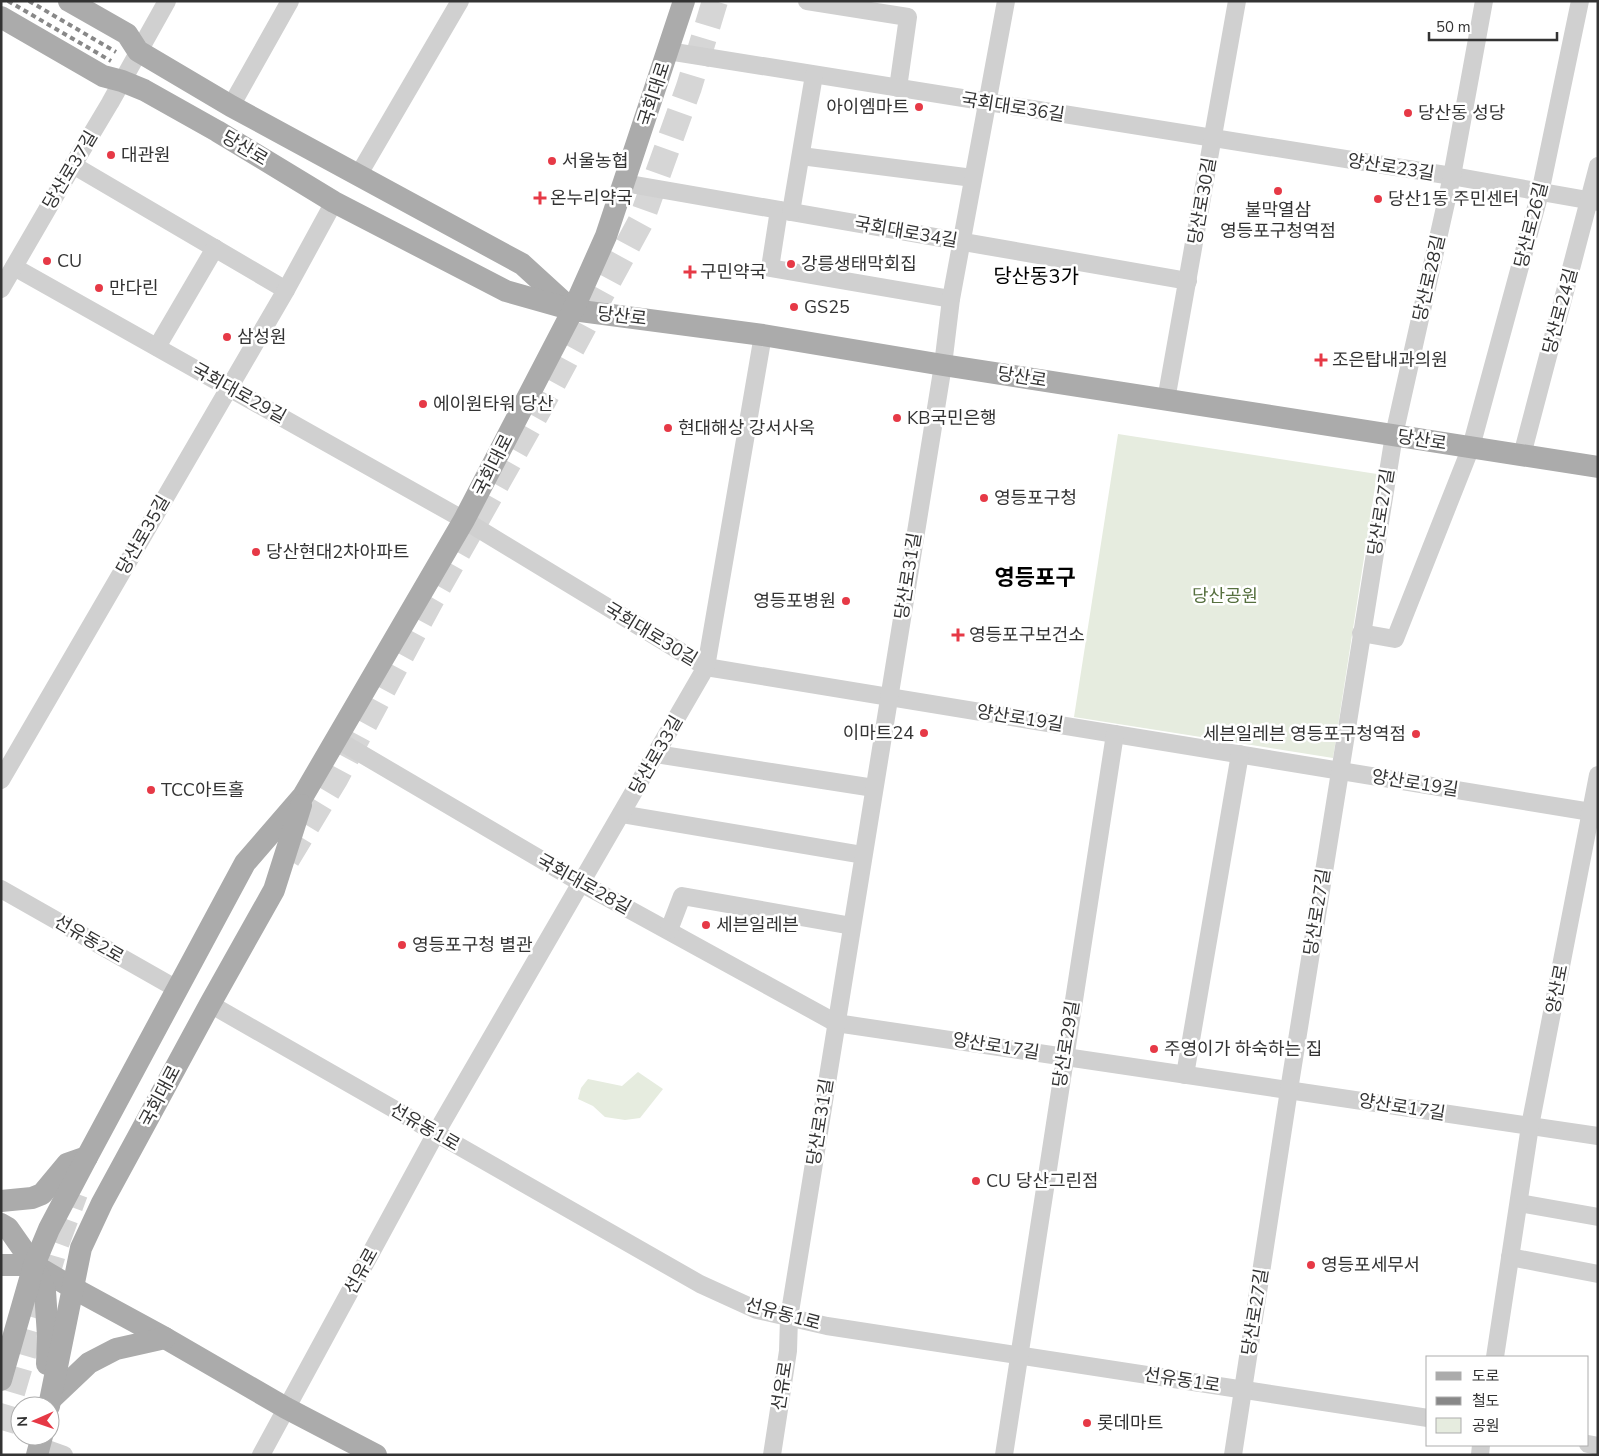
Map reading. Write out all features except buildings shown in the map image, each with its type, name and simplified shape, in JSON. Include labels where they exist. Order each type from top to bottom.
[{"type":"main road","name":"당산로","points":[[69,1],[127,34],[138,51],[238,110],[522,264],[573,310]]},
{"type":"main road","name":"국회대로","points":[[1,1380],[34,1265],[49,1229],[87,1157],[245,863],[303,796],[464,520],[573,310],[606,236],[684,1]]},
{"type":"main road","name":"당산로","points":[[1,17],[103,76],[144,90],[210,127],[334,202],[506,291],[573,310],[763,335],[943,365],[1598,467]]},
{"type":"main road","points":[[210,127],[200,118],[196,109],[202,104],[214,103],[238,110]]},
{"type":"main road","name":"국회대로","points":[[50,1396],[82,1248],[102,1204],[274,890],[303,796]]},
{"type":"main road","points":[[1,1201],[32,1198],[42,1194],[67,1164],[87,1157]]},
{"type":"main road","points":[[72,1188],[71,1198],[78,1210],[85,1213],[93,1211],[102,1204]]},
{"type":"main road","points":[[1,1224],[8,1228],[34,1265],[44,1291],[48,1336],[48,1396]]},
{"type":"main road","points":[[1,1265],[34,1265],[286,1408],[376,1455]]},
{"type":"main road","points":[[56,1396],[89,1363],[116,1350],[165,1338]]},
{"type":"street","name":"당산로37길","points":[[1,289],[110,104],[167,1]]},
{"type":"street","name":"당산로","points":[[238,110],[290,1]]},
{"type":"street","points":[[359,174],[460,1]]},
{"type":"street","points":[[807,1],[908,17],[898,88]]},
{"type":"street","name":"당산로31길","points":[[789,1318],[943,365],[951,299],[1006,1]]},
{"type":"street","name":"당산로30길","points":[[1166,400],[1237,1]]},
{"type":"street","name":"당산로28길","points":[[1394,435],[1452,176],[1484,1]]},
{"type":"street","name":"당산로26길","points":[[1471,447],[1540,193],[1580,1]]},
{"type":"street","name":"국회대로36길","points":[[668,51],[1213,139]]},
{"type":"street","points":[[814,75],[801,156],[770,268],[951,299]]},
{"type":"street","name":"양산로23길","points":[[1213,139],[1452,176],[1593,201]]},
{"type":"street","points":[[801,156],[973,178]]},
{"type":"street","points":[[73,165],[286,290]]},
{"type":"street","name":"당산로24길","points":[[1522,455],[1593,201],[1598,166]]},
{"type":"street","name":"국회대로34길","points":[[624,183],[1188,281]]},
{"type":"street","name":"당산로35길","points":[[1,780],[286,290],[334,202]]},
{"type":"street","points":[[157,347],[215,248]]},
{"type":"street","name":"국회대로29길","points":[[14,267],[464,520]]},
{"type":"street","name":"당산로33길","points":[[436,1133],[706,667],[763,335]]},
{"type":"street","name":"당산로27길","points":[[1243,1390],[1361,633],[1394,435]]},
{"type":"street","name":"당산로","points":[[1361,633],[1395,639],[1471,447]]},
{"type":"street","name":"국회대로30길","points":[[464,520],[706,667],[888,697]]},
{"type":"street","name":"양산로19길","points":[[888,697],[1591,812]]},
{"type":"street","name":"당산로29길","points":[[1020,1355],[1064,1057],[1115,734]]},
{"type":"street","name":"국회대로28길","points":[[336,739],[581,883],[836,1022]]},
{"type":"street","points":[[656,754],[874,788]]},
{"type":"street","points":[[1185,1075],[1240,754]]},
{"type":"street","name":"양산로","points":[[1495,1356],[1530,1126],[1591,847],[1591,812],[1598,775]]},
{"type":"street","points":[[621,814],[863,855]]},
{"type":"street","name":"선유동2로","points":[[1,889],[177,990]]},
{"type":"street","points":[[669,930],[682,896],[852,926]]},
{"type":"street","name":"선유동1로","points":[[210,1004],[700,1284],[757,1310],[827,1326],[1426,1418]]},
{"type":"street","name":"양산로17길","points":[[836,1022],[1598,1136]]},
{"type":"street","name":"선유로","points":[[261,1455],[436,1133]]},
{"type":"street","points":[[1519,1203],[1598,1217]]},
{"type":"street","points":[[1510,1257],[1598,1274]]},
{"type":"street","name":"선유로","points":[[772,1455],[788,1352],[789,1318]]},
{"type":"street","points":[[1004,1455],[1020,1355]]},
{"type":"street","points":[[1233,1455],[1243,1390]]},
{"type":"street","points":[[39,1446],[64,1455]]},
{"type":"green space","name":"당산공원","points":[[1118,434],[1377,474],[1333,758],[1074,717]]},
{"type":"green space","points":[[638,1072],[663,1089],[640,1118],[625,1120],[605,1117],[593,1106],[578,1099],[581,1088],[588,1079],[622,1086]]},
{"type":"tunnel","points":[[287,859],[335,779],[431,600],[540,407],[641,221],[689,87],[715,1]]},
{"type":"tunnel","points":[[1,1430],[55,1247],[75,1193]]},
{"type":"railway","points":[[8,1],[111,61]]},
{"type":"railway","points":[[29,1],[116,52]]},
{"type":"place","name":"아이엠마트","points":[[919,107]]},
{"type":"place","name":"당산동 성당","points":[[1408,113]]},
{"type":"place","name":"대관원","points":[[111,155]]},
{"type":"place","name":"서울농협","points":[[552,161]]},
{"type":"place","name":"불막열삼 영등포구청역점","points":[[1278,191]]},
{"type":"place","name":"온누리약국","points":[[540,198]]},
{"type":"place","name":"당산1동 주민센터","points":[[1378,199]]},
{"type":"place","name":"CU","points":[[47,261]]},
{"type":"place","name":"강릉생태막회집","points":[[791,264]]},
{"type":"place","name":"구민약국","points":[[690,272]]},
{"type":"place","name":"만다린","points":[[99,288]]},
{"type":"place","name":"GS25","points":[[794,307]]},
{"type":"place","name":"삼성원","points":[[227,337]]},
{"type":"place","name":"조은탑내과의원","points":[[1321,360]]},
{"type":"place","name":"에이원타워 당산","points":[[423,404]]},
{"type":"place","name":"KB국민은행","points":[[897,418]]},
{"type":"place","name":"현대해상 강서사옥","points":[[668,428]]},
{"type":"place","name":"영등포구청","points":[[984,498]]},
{"type":"place","name":"당산현대2차아파트","points":[[256,552]]},
{"type":"place","name":"영등포병원","points":[[846,601]]},
{"type":"place","name":"영등포구보건소","points":[[958,635]]},
{"type":"place","name":"이마트24","points":[[924,733]]},
{"type":"place","name":"세븐일레븐 영등포구청역점","points":[[1416,734]]},
{"type":"place","name":"TCC아트홀","points":[[151,790]]},
{"type":"place","name":"세븐일레븐","points":[[706,925]]},
{"type":"place","name":"영등포구청 별관","points":[[402,945]]},
{"type":"place","name":"주영이가 하숙하는 집","points":[[1154,1049]]},
{"type":"place","name":"CU 당산그린점","points":[[976,1181]]},
{"type":"place","name":"영등포세무서","points":[[1311,1265]]},
{"type":"place","name":"롯데마트","points":[[1087,1423]]},
{"type":"district","name":"당산동3가","points":[[1036,276]]},
{"type":"district","name":"영등포구","points":[[1035,577]]}]
